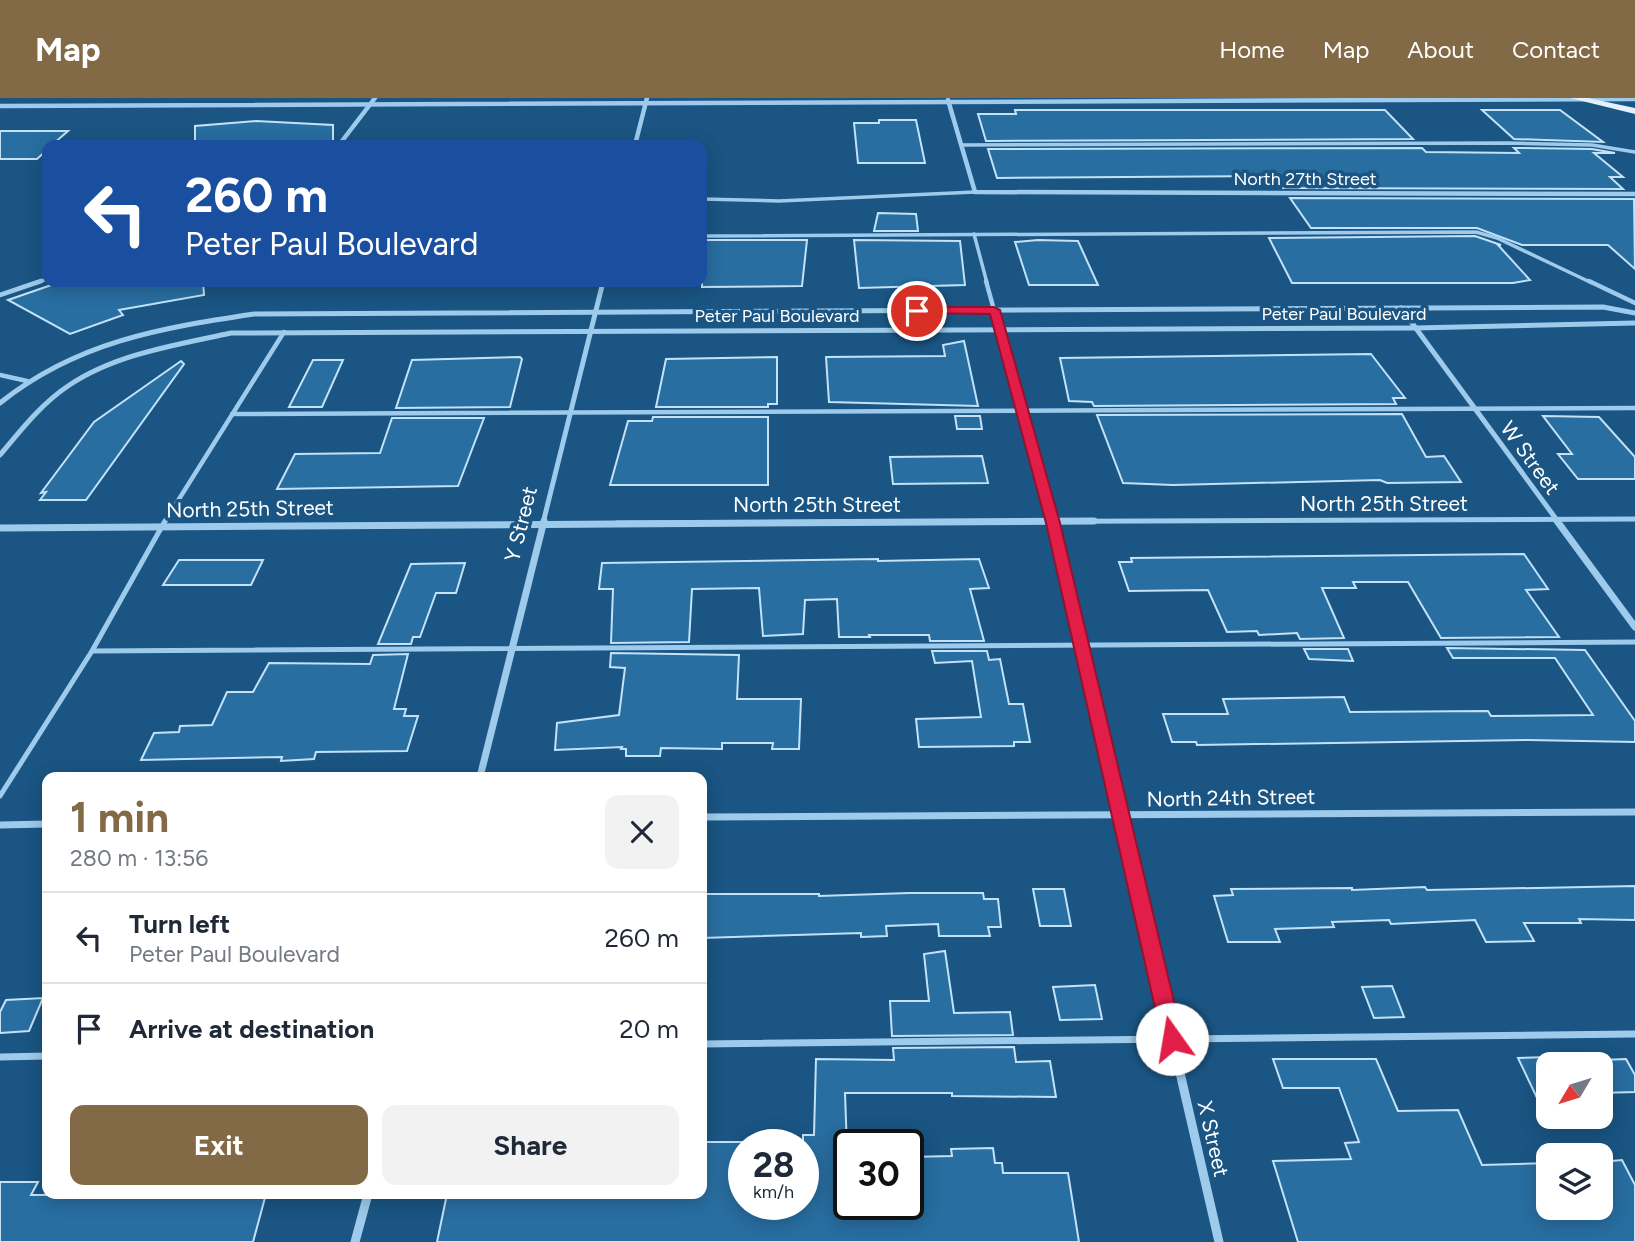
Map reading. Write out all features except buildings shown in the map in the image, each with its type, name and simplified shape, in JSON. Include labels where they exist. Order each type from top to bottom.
[{"type":"main road","points":[[1579,99],[1635,111]]},
{"type":"street","points":[[53,106],[63,98]]},
{"type":"street","points":[[343,140],[375,98]]},
{"type":"street","points":[[636,140],[647,98]]},
{"type":"street","points":[[0,106],[1635,99]]},
{"type":"street","points":[[948,100],[975,192]]},
{"type":"street","name":"North 27th Street","points":[[975,192],[1635,194]]},
{"type":"street","name":"Y Street","points":[[481,772],[602,287]]},
{"type":"street","name":"Peter Paul Boulevard","points":[[0,402],[27,381],[59,363],[148,331],[254,314],[1603,307],[1635,313]]},
{"type":"street","name":"W Street","points":[[1401,308],[1635,627]]},
{"type":"street","name":"X Street","points":[[994,310],[1053,523],[1219,1242]]},
{"type":"street","name":"Peter Paul Boulevard","points":[[0,455],[39,409],[70,384],[107,367],[169,347],[231,333],[1415,328],[1635,323]]},
{"type":"street","name":"North 25th Street","points":[[0,528],[1635,519]]},
{"type":"street","name":"North 24th Street","points":[[707,817],[1120,817],[1635,812]]},
{"type":"street","points":[[0,825],[42,824]]},
{"type":"street","points":[[355,1242],[367,1199]]},
{"type":"lane","points":[[1395,98],[1402,100]]},
{"type":"lane","points":[[961,145],[1508,143],[1592,145],[1635,152]]},
{"type":"lane","points":[[707,199],[779,201],[975,192]]},
{"type":"lane","points":[[707,236],[1476,232],[1497,238],[1635,303]]},
{"type":"lane","points":[[974,234],[994,310]]},
{"type":"lane","points":[[0,295],[42,281]]},
{"type":"lane","points":[[0,796],[92,651],[161,528],[284,332]]},
{"type":"lane","points":[[0,375],[27,381]]},
{"type":"lane","points":[[233,414],[1635,408]]},
{"type":"lane","points":[[92,651],[1635,642]]},
{"type":"lane","points":[[707,1044],[1635,1034]]},
{"type":"lane","points":[[0,1057],[42,1056]]},
{"type":"route","points":[[917,311],[994,310],[1053,523],[1172,1039]]}]
